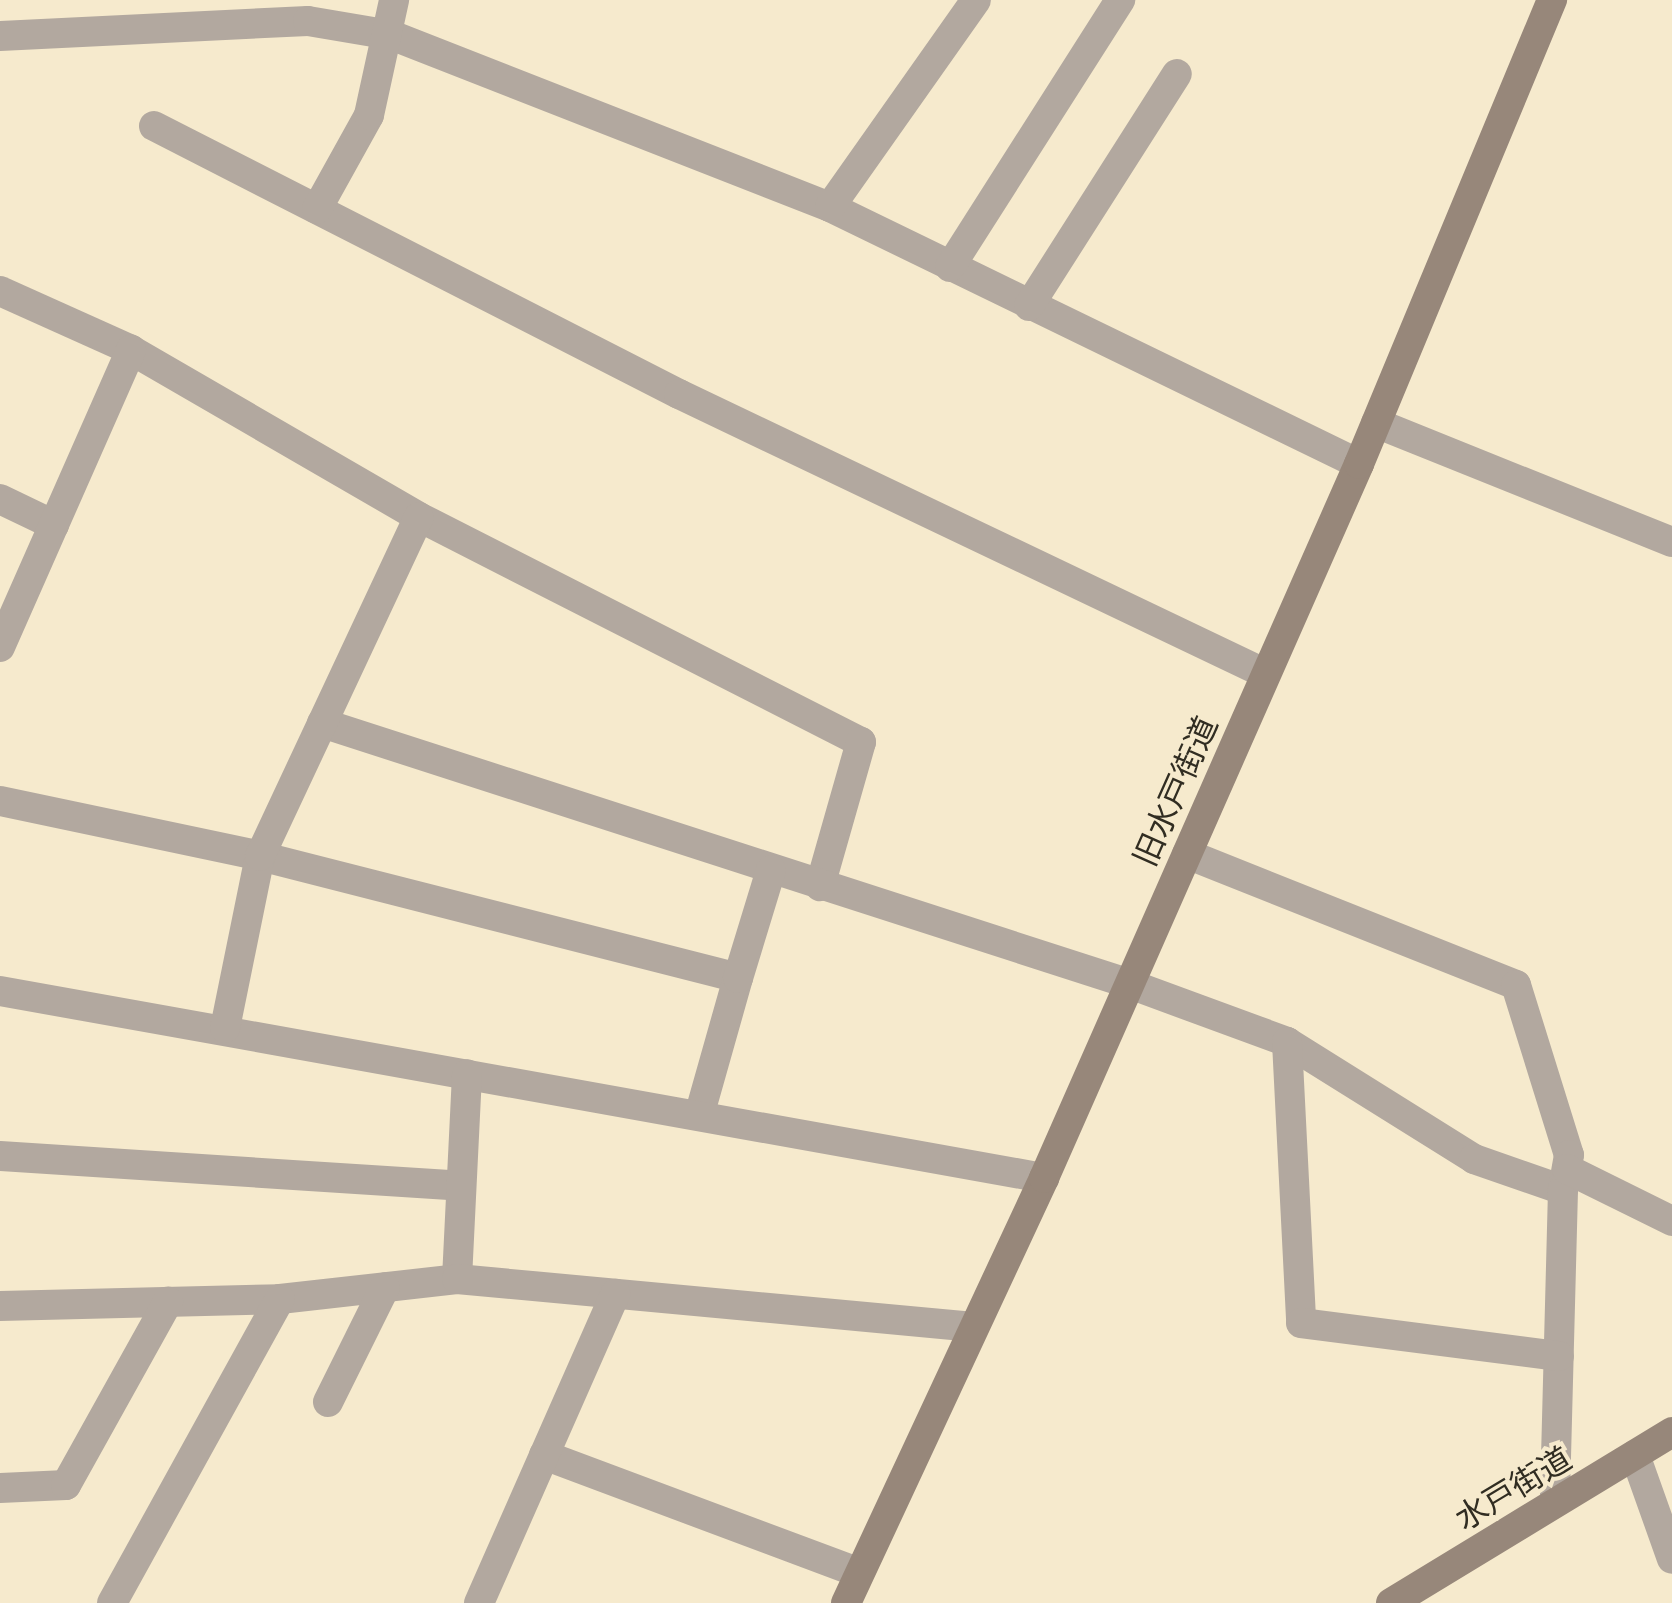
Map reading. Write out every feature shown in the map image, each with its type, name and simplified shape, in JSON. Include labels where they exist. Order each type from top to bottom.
[{"type":"street","points":[[316,209],[369,115],[390,35],[394,0]]},
{"type":"street","points":[[830,208],[976,0]]},
{"type":"street","points":[[950,267],[1120,0]]},
{"type":"street","name":"旧水戸街道","points":[[846,1603],[1044,1178],[1359,464],[1552,0]]},
{"type":"street","points":[[0,36],[308,11],[390,35],[830,208],[1359,464]]},
{"type":"street","points":[[1028,306],[1177,74]]},
{"type":"street","points":[[154,126],[679,394],[1266,674]]},
{"type":"street","points":[[0,291],[131,350],[419,517],[861,742],[820,886]]},
{"type":"street","points":[[0,647],[131,350]]},
{"type":"street","points":[[1376,423],[1672,542]]},
{"type":"street","points":[[0,499],[54,525]]},
{"type":"street","points":[[225,1028],[260,856],[419,517]]},
{"type":"street","points":[[322,723],[1127,983],[1287,1042],[1474,1159],[1564,1180],[1672,1221]]},
{"type":"street","points":[[0,801],[260,856],[738,978]]},
{"type":"street","points":[[1186,854],[1516,985],[1569,1155],[1564,1180],[1556,1502]]},
{"type":"street","points":[[699,1116],[771,870]]},
{"type":"street","points":[[0,991],[225,1028],[1044,1178]]},
{"type":"street","points":[[1287,1042],[1300,1323],[1559,1356]]},
{"type":"street","points":[[457,1279],[466,1074]]},
{"type":"street","points":[[0,1156],[461,1186]]},
{"type":"street","points":[[0,1306],[280,1299],[457,1279],[974,1327]]},
{"type":"street","points":[[328,1402],[385,1287]]},
{"type":"street","points":[[479,1603],[616,1294]]},
{"type":"street","points":[[112,1603],[280,1299]]},
{"type":"street","points":[[0,1488],[66,1485],[168,1302]]},
{"type":"street","name":"水戸街道","points":[[1391,1603],[1672,1432]]},
{"type":"street","points":[[544,1455],[859,1573]]},
{"type":"street","points":[[1635,1455],[1672,1558]]}]
